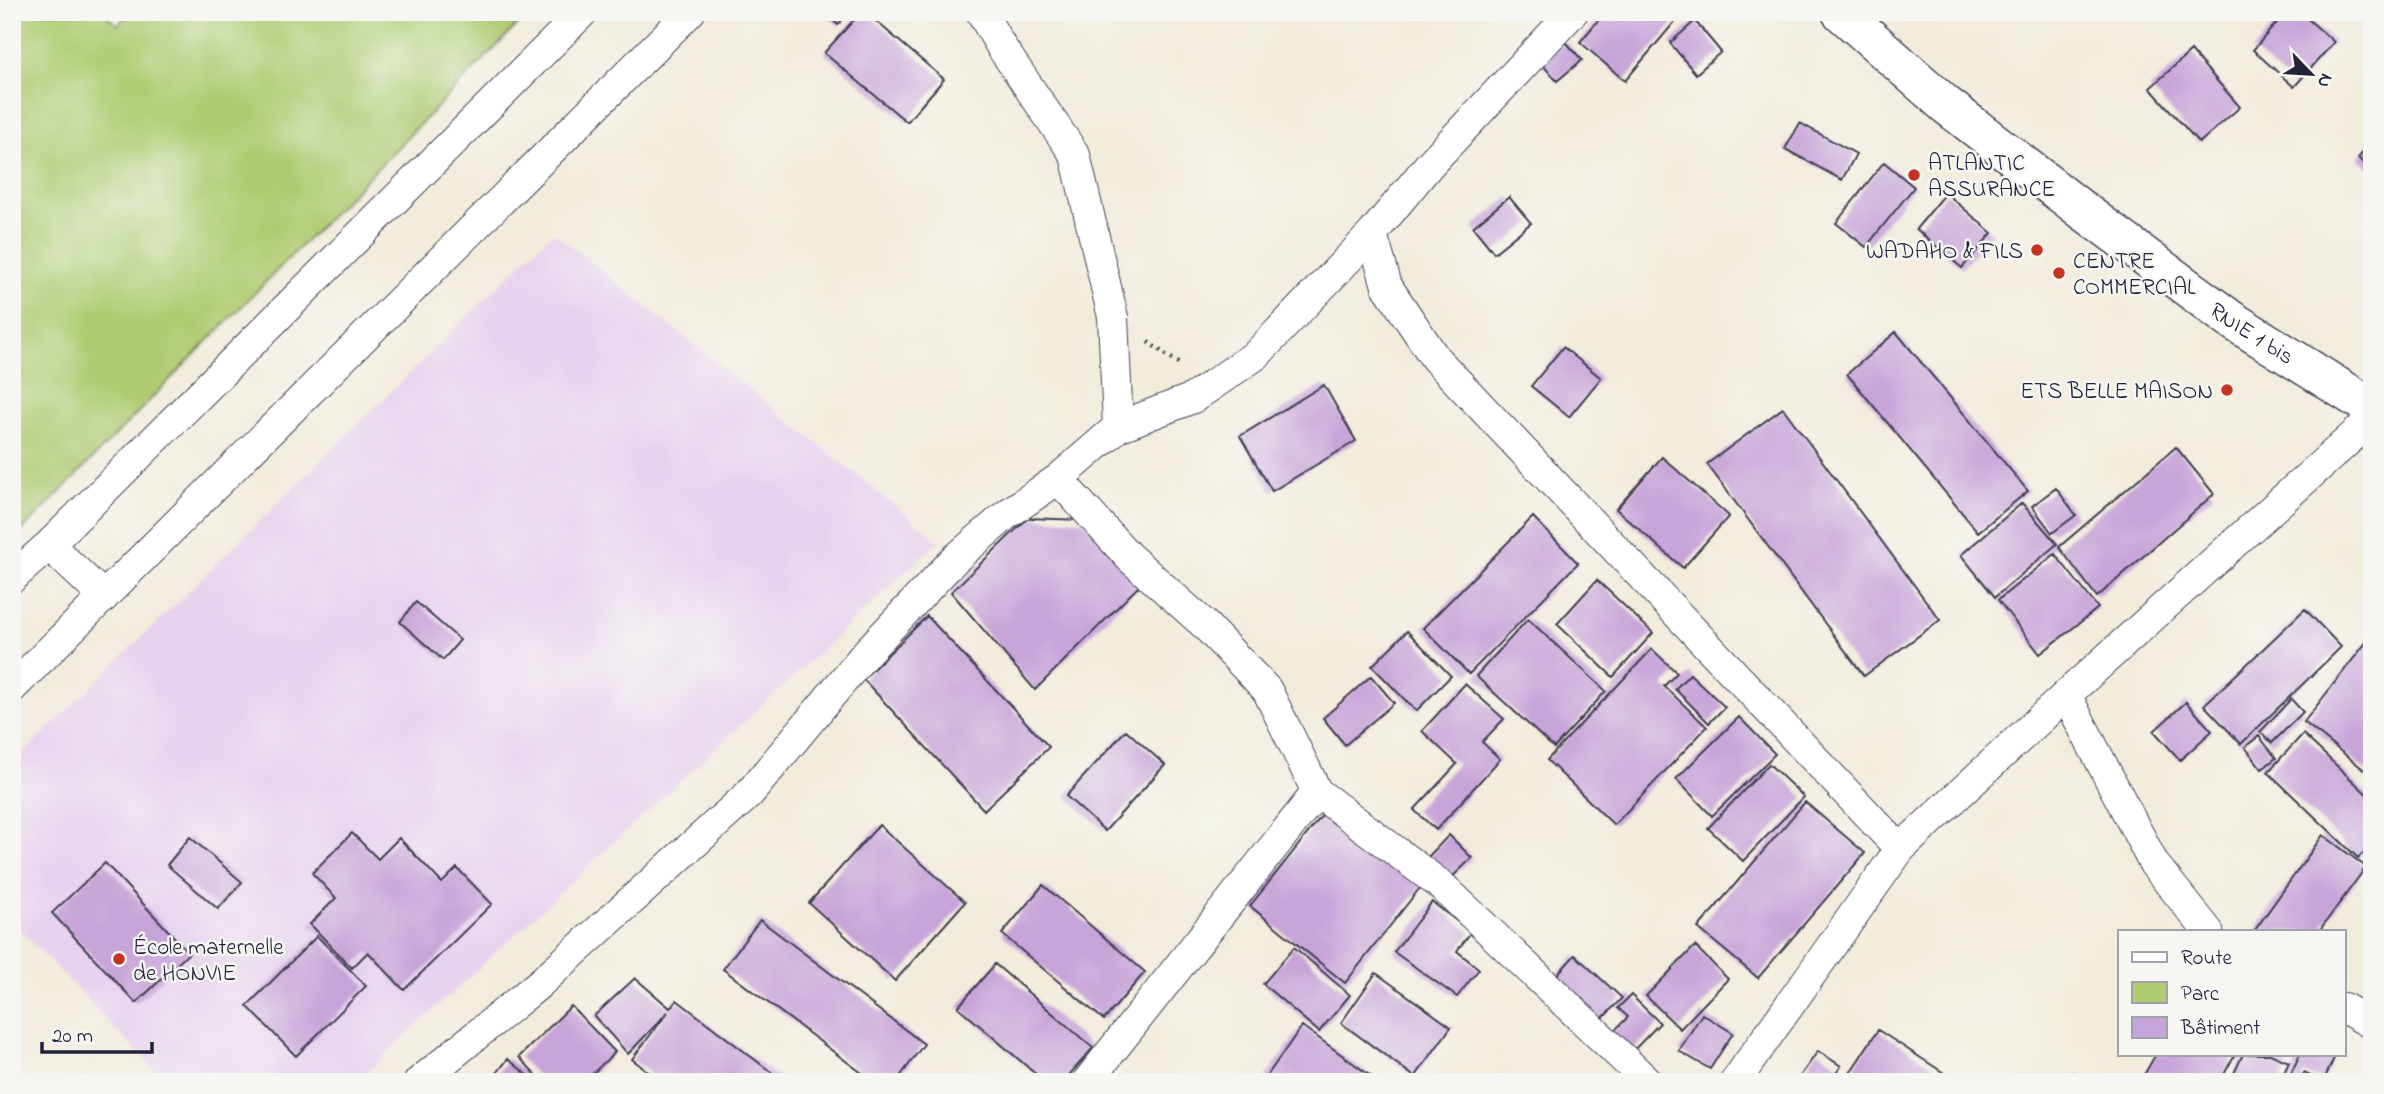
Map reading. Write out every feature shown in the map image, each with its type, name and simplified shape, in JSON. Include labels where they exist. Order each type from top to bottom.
[{"type":"main road","name":"RNIE 1 bis","points":[[1841,12],[1946,105],[2082,210],[2230,319],[2372,408]]},
{"type":"street","points":[[12,578],[49,545],[583,12]]},
{"type":"street","points":[[12,688],[690,12]]},
{"type":"street","points":[[981,12],[1002,48],[1075,155],[1113,317],[1118,427]]},
{"type":"street","points":[[419,1082],[539,984],[749,794],[866,653],[955,559],[1006,515],[1058,479],[1118,427],[1192,398],[1256,355],[1372,234],[1429,165],[1573,12]]},
{"type":"street","points":[[1372,234],[1387,286],[1435,358],[1900,849]]},
{"type":"street","points":[[1735,1082],[1900,849],[2372,419]]},
{"type":"street","points":[[1058,479],[1129,557],[1204,624],[1267,690],[1317,792],[1442,886],[1648,1082]]},
{"type":"street","points":[[49,545],[104,597]]},
{"type":"street","points":[[2066,695],[2154,864],[2207,930]]},
{"type":"street","points":[[1087,1082],[1317,792]]},
{"type":"street","points":[[2346,1009],[2372,1024]]},
{"type":"path","points":[[1113,317],[1210,386]]},
{"type":"shaded area","points":[[553,232],[939,541],[356,1082],[166,1082],[12,921],[12,765]]},
{"type":"green space","points":[[12,12],[101,12],[118,25],[129,12],[530,12],[12,541]]},
{"type":"building","points":[[824,12],[849,12],[838,25]]},
{"type":"building","points":[[861,12],[865,12],[944,79],[907,122],[824,53]]},
{"type":"building","points":[[1605,12],[1683,12],[1625,81],[1580,42]]},
{"type":"building","points":[[2286,12],[2300,12],[2334,42],[2294,87],[2253,50]]},
{"type":"building","points":[[1695,21],[1721,52],[1696,74],[1670,43]]},
{"type":"building","points":[[1566,42],[1582,60],[1557,81],[1541,63]]},
{"type":"building","points":[[2191,51],[2240,107],[2199,143],[2150,88]]},
{"type":"building","points":[[1800,123],[1856,154],[1842,180],[1785,149]]},
{"type":"building","points":[[2372,142],[2372,169],[2358,158]]},
{"type":"building","points":[[1884,162],[1914,187],[1866,247],[1836,223]]},
{"type":"building","points":[[1946,193],[1992,233],[1962,268],[1916,229]]},
{"type":"building","points":[[1509,197],[1531,223],[1494,253],[1473,227]]},
{"type":"building","points":[[1896,332],[2028,491],[1978,532],[1847,374]]},
{"type":"building","points":[[1563,347],[1601,378],[1569,417],[1531,386]]},
{"type":"building","points":[[1324,385],[1356,441],[1272,491],[1240,436]]},
{"type":"building","points":[[1783,408],[1940,620],[1864,676],[1707,464]]},
{"type":"building","points":[[2176,447],[2214,494],[2097,597],[2059,547]]},
{"type":"building","points":[[1662,457],[1729,516],[1683,568],[1616,509]]},
{"type":"building","points":[[2056,488],[2076,515],[2052,533],[2032,506]]},
{"type":"building","points":[[2022,503],[2057,544],[1995,597],[1961,555]]},
{"type":"building","points":[[1533,517],[1578,563],[1469,674],[1423,628]]},
{"type":"building","points":[[1028,518],[1082,520],[1144,581],[1035,690],[951,592]]},
{"type":"building","points":[[2055,554],[2098,608],[2040,654],[1998,600]]},
{"type":"building","points":[[1597,580],[1653,633],[1613,677],[1557,624]]},
{"type":"building","points":[[416,602],[460,640],[443,660],[400,622]]},
{"type":"building","points":[[2305,609],[2341,647],[2241,744],[2204,705]]},
{"type":"building","points":[[927,616],[1049,747],[984,810],[863,679]]},
{"type":"building","points":[[1528,619],[1606,691],[1554,748],[1476,676]]},
{"type":"building","points":[[1407,631],[1451,676],[1416,711],[1372,666]]},
{"type":"building","points":[[2372,635],[2372,776],[2304,722]]},
{"type":"building","points":[[1652,649],[1677,673],[1664,686],[1707,727],[1614,825],[1547,760]]},
{"type":"building","points":[[1690,674],[1725,707],[1709,723],[1675,689]]},
{"type":"building","points":[[1371,676],[1394,703],[1345,745],[1323,718]]},
{"type":"building","points":[[1465,684],[1504,719],[1482,742],[1500,759],[1436,830],[1414,810],[1457,764],[1422,731]]},
{"type":"building","points":[[2291,699],[2303,712],[2272,743],[2260,732]]},
{"type":"building","points":[[2186,702],[2212,731],[2180,760],[2154,731]]},
{"type":"building","points":[[1739,717],[1775,754],[1712,816],[1676,779]]},
{"type":"building","points":[[1126,730],[1165,765],[1105,831],[1066,796]]},
{"type":"building","points":[[2303,734],[2372,799],[2372,844],[2358,858],[2268,772]]},
{"type":"building","points":[[2259,736],[2276,758],[2262,769],[2245,747]]},
{"type":"building","points":[[1769,764],[1804,797],[1743,861],[1708,828]]},
{"type":"building","points":[[1805,802],[1865,853],[1758,978],[1698,928]]},
{"type":"building","points":[[1328,808],[1423,884],[1345,983],[1250,906]]},
{"type":"building","points":[[879,825],[965,902],[895,981],[809,903]]},
{"type":"building","points":[[352,833],[378,859],[399,838],[442,883],[457,868],[492,904],[404,990],[368,952],[352,968],[310,924],[336,898],[312,873]]},
{"type":"building","points":[[1449,835],[1472,858],[1448,881],[1426,859]]},
{"type":"building","points":[[2323,835],[2366,867],[2320,930],[2255,930]]},
{"type":"building","points":[[190,837],[242,882],[218,909],[167,865]]},
{"type":"building","points":[[105,863],[189,953],[136,1003],[52,913]]},
{"type":"building","points":[[1043,885],[1145,972],[1104,1020],[1002,934]]},
{"type":"building","points":[[1432,902],[1471,932],[1457,951],[1479,969],[1457,997],[1394,952]]},
{"type":"building","points":[[760,920],[924,1044],[896,1082],[874,1082],[723,969]]},
{"type":"building","points":[[317,936],[366,986],[296,1056],[247,1006]]},
{"type":"building","points":[[1695,946],[1728,979],[1680,1029],[1646,996]]},
{"type":"building","points":[[1294,947],[1350,995],[1319,1032],[1263,984]]},
{"type":"building","points":[[1575,955],[1622,998],[1600,1021],[1553,979]]},
{"type":"building","points":[[995,964],[1093,1048],[1063,1082],[1045,1082],[958,1007]]},
{"type":"building","points":[[1376,973],[1451,1027],[1415,1077],[1341,1023]]},
{"type":"building","points":[[635,978],[670,1008],[677,1000],[784,1082],[661,1082],[632,1059],[668,1012],[628,1054],[594,1016]]},
{"type":"building","points":[[1631,995],[1660,1023],[1626,1058],[1606,1039],[1628,1017],[1618,1008]]},
{"type":"building","points":[[571,1006],[615,1052],[584,1082],[543,1082],[519,1057]]},
{"type":"building","points":[[1702,1014],[1733,1033],[1710,1069],[1679,1051]]},
{"type":"building","points":[[1302,1026],[1379,1082],[1264,1080]]},
{"type":"building","points":[[1878,1030],[1944,1073],[1938,1082],[1844,1082]]},
{"type":"building","points":[[1818,1051],[1841,1066],[1830,1082],[1796,1082]]},
{"type":"building","points":[[2155,1056],[2234,1056],[2220,1082],[2140,1082]]},
{"type":"building","points":[[2242,1056],[2275,1056],[2289,1062],[2280,1082],[2230,1082]]},
{"type":"building","points":[[2299,1056],[2335,1056],[2323,1082],[2304,1073],[2302,1078],[2311,1082],[2287,1082]]},
{"type":"building","points":[[508,1059],[536,1082],[490,1082]]},
{"type":"building","points":[[2077,1073],[2093,1082],[2072,1082]]},
{"type":"place","name":"ATLANTIC ASSURANCE","points":[[1914,175]]},
{"type":"place","name":"WADAHO & FILS","points":[[2037,250]]},
{"type":"place","name":"CENTRE COMMERCIAL","points":[[2059,273]]},
{"type":"place","name":"ETS BELLE MAISON","points":[[2227,390]]},
{"type":"place","name":"École maternelle de HONVIE","points":[[119,959]]}]
